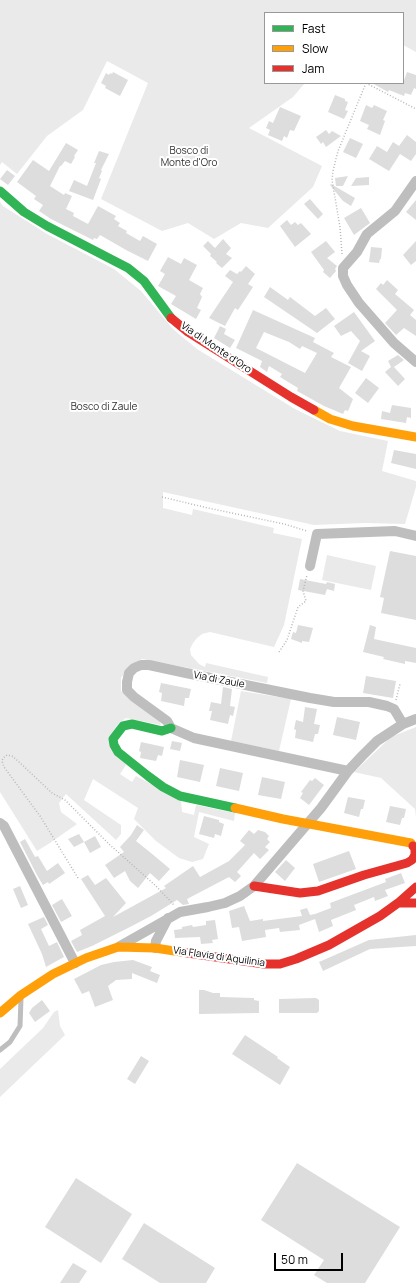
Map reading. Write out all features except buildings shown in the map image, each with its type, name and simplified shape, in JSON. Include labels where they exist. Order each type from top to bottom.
[{"type":"street","points":[[416,182],[395,212],[367,234],[357,252],[343,268],[343,276],[358,303],[394,343],[416,362]]},
{"type":"street","name":"Via di Monte d'Oro","points":[[0,191],[24,212],[47,226],[128,268],[144,280],[167,313],[188,332],[292,397],[330,419],[353,426],[416,437]]},
{"type":"street","points":[[310,566],[317,534],[395,531],[416,536]]},
{"type":"street","name":"Via di Zaule","points":[[171,728],[168,721],[134,697],[127,690],[129,673],[134,668],[141,665],[149,665],[310,698],[334,702],[369,702],[391,708]]},
{"type":"street","points":[[391,708],[404,724]]},
{"type":"street","points":[[118,947],[180,912],[225,902],[240,896],[254,886],[309,823],[348,771],[377,741],[404,724],[416,719]]},
{"type":"street","name":"Via di Zaule","points":[[254,886],[300,893],[318,891],[364,874],[407,863],[412,860],[415,854],[415,848],[411,843],[283,819],[180,796],[163,787],[118,752],[114,745],[113,739],[124,726],[132,724],[162,731],[171,728],[194,738],[348,771]]},
{"type":"street","points":[[0,823],[4,826],[75,963]]},
{"type":"street","name":"Via Flavia di Aquilinia","points":[[0,1013],[21,995],[53,974],[75,963],[118,947],[155,948],[264,964],[280,964],[329,945],[380,916],[416,887]]},
{"type":"street","points":[[398,903],[416,903]]},
{"type":"street","points":[[155,948],[156,941],[168,918]]},
{"type":"lane","points":[[0,1050],[10,1042],[20,1026],[21,995]]},
{"type":"path","points":[[343,268],[340,227],[332,180],[332,171],[338,151],[366,84]]},
{"type":"path","points":[[368,84],[416,109]]},
{"type":"path","points":[[162,497],[284,524],[317,534]]},
{"type":"path","points":[[279,652],[287,640],[298,608],[306,601],[303,591],[310,566]]},
{"type":"path","points":[[391,708],[400,684]]},
{"type":"path","points":[[78,878],[40,816],[4,767],[2,761],[7,755],[12,756],[18,761],[52,793],[65,800],[110,845],[155,885],[180,912]]},
{"type":"green space","name":"Bosco di Monte d'Oro","points":[[0,0],[416,0],[416,52],[404,46],[404,12],[264,12],[264,84],[304,84],[293,97],[249,128],[322,166],[313,187],[268,228],[241,223],[214,239],[188,223],[162,231],[101,199],[148,83],[107,61],[83,110],[47,136],[17,174],[2,162],[0,165]]},
{"type":"green space","name":"Bosco di Zaule","points":[[0,202],[3,206],[47,234],[114,269],[141,291],[173,329],[197,349],[295,409],[340,431],[388,441],[382,471],[416,481],[416,487],[405,524],[365,523],[314,525],[163,492],[163,508],[192,515],[193,509],[274,528],[273,533],[302,539],[284,625],[274,647],[210,632],[202,634],[197,638],[190,649],[191,655],[199,664],[205,667],[206,663],[268,677],[267,683],[142,659],[130,665],[121,678],[121,691],[159,719],[161,725],[126,718],[119,723],[109,737],[126,765],[120,774],[132,782],[136,776],[181,800],[182,812],[194,815],[196,805],[235,813],[234,821],[199,812],[194,837],[209,844],[203,859],[192,862],[179,858],[156,841],[134,819],[138,808],[93,779],[84,800],[121,825],[121,834],[116,840],[66,794],[59,803],[61,812],[77,824],[37,851],[0,792]]},
{"type":"green space","points":[[327,555],[376,566],[371,590],[322,580]]},
{"type":"green space","points":[[241,691],[291,699],[279,751],[231,741]]},
{"type":"green space","points":[[416,727],[416,817],[415,809],[381,778],[354,772],[391,737]]},
{"type":"green space","points":[[58,1010],[60,1026],[65,1035],[0,1097],[0,1069],[43,1028],[54,1012]]},
{"type":"traffic: fast","points":[[0,191],[24,212],[47,226],[128,268],[144,281],[171,318]]},
{"type":"traffic: fast","points":[[171,728],[162,731],[132,724],[123,726],[113,739],[114,745],[118,752],[148,776],[163,787],[180,796],[235,808]]},
{"type":"traffic: slow","points":[[314,410],[330,419],[353,426],[416,437]]},
{"type":"traffic: slow","points":[[235,808],[283,819],[411,843],[413,846]]},
{"type":"traffic: slow","points":[[0,1013],[21,995],[53,974],[86,958],[118,947],[155,948],[181,952]]},
{"type":"traffic: jam","points":[[171,318],[188,332],[314,410]]},
{"type":"traffic: jam","points":[[254,886],[300,893],[318,891],[364,875],[407,863],[412,860],[415,855],[415,848],[413,846]]},
{"type":"traffic: jam","points":[[181,952],[264,964],[280,964],[329,945],[380,916],[416,887]]},
{"type":"traffic: jam","points":[[398,903],[416,903]]}]
